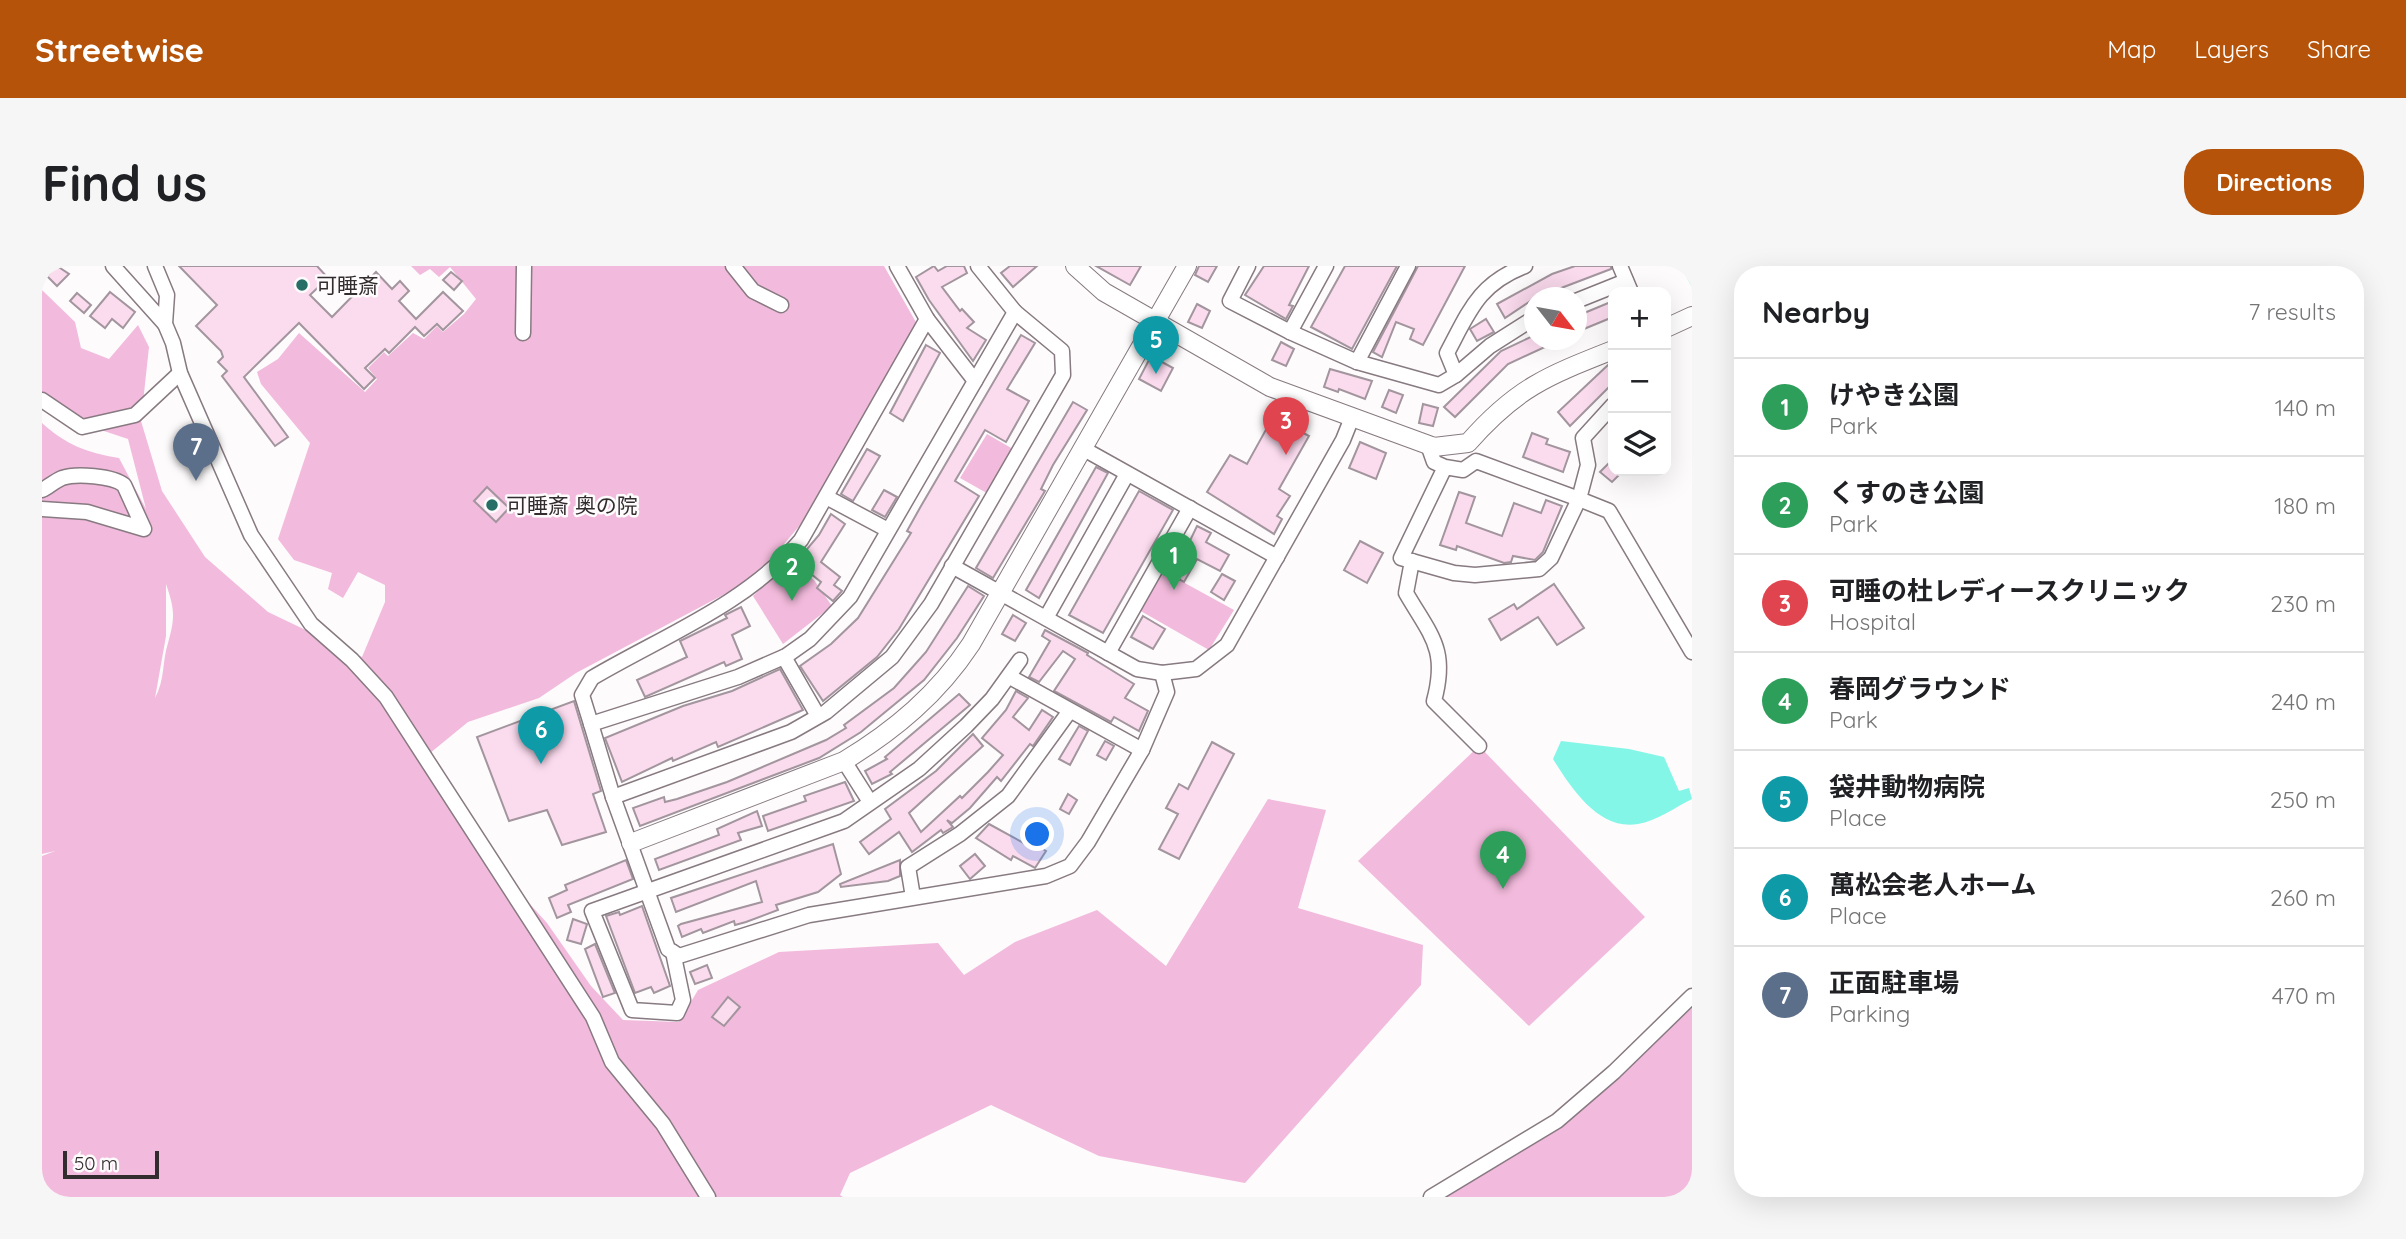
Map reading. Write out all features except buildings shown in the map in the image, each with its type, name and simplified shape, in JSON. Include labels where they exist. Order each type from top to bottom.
[{"type":"street","points":[[113,266],[165,324],[180,373],[251,536],[311,624],[352,660],[386,697],[593,1017],[612,1062],[663,1124],[708,1197]]},
{"type":"street","points":[[155,266],[167,295],[165,324]]},
{"type":"street","points":[[523,333],[524,266]]},
{"type":"street","points":[[733,266],[754,291],[781,304]]},
{"type":"street","points":[[897,266],[927,319],[975,381]]},
{"type":"street","points":[[613,797],[790,732],[818,716],[892,657],[913,631],[1063,374],[1062,351],[1015,312],[978,266]]},
{"type":"street","points":[[1076,266],[1104,292],[1270,387],[1351,419],[1428,445],[1453,447],[1468,443],[1495,411],[1515,396],[1543,379],[1611,350]]},
{"type":"street","points":[[631,843],[844,761],[876,742],[939,688],[971,644],[1186,266]]},
{"type":"street","points":[[1248,266],[1230,301],[1357,362],[1439,385],[1456,375],[1490,346],[1524,325]]},
{"type":"street","points":[[1290,332],[1326,266]]},
{"type":"street","points":[[1357,362],[1408,266]]},
{"type":"street","points":[[1456,375],[1447,353],[1479,293],[1504,274],[1525,266]]},
{"type":"street","points":[[1620,266],[1628,287]]},
{"type":"street","points":[[1587,298],[1608,292]]},
{"type":"street","points":[[591,724],[738,677],[784,657],[810,639],[834,617],[850,597],[1015,312]]},
{"type":"street","points":[[1671,326],[1692,316]]},
{"type":"street","points":[[927,319],[828,498],[801,540],[781,564],[748,590],[592,678],[582,695],[613,797],[668,949],[679,956],[808,915],[1046,876],[1070,866],[1088,842],[1142,750],[1167,692],[1161,673]]},
{"type":"street","points":[[42,400],[82,427],[114,422],[135,415],[180,373]]},
{"type":"street","points":[[1445,467],[1401,558],[1454,573],[1475,575],[1539,569],[1551,558],[1579,499],[1588,465],[1583,438],[1608,410]]},
{"type":"street","points":[[952,566],[1137,669],[1161,673],[1196,669],[1214,658],[1227,645],[1343,440],[1351,419]]},
{"type":"street","points":[[1428,445],[1434,462],[1445,467],[1463,470],[1476,461],[1609,511],[1692,652]]},
{"type":"street","points":[[1082,448],[1278,557]]},
{"type":"street","points":[[1046,618],[1127,474]]},
{"type":"street","points":[[42,490],[62,478],[118,480],[124,485],[144,529],[87,512],[42,509]]},
{"type":"street","points":[[828,498],[888,530]]},
{"type":"street","points":[[1108,653],[1190,508]]},
{"type":"street","points":[[1412,561],[1406,593],[1438,648],[1441,673],[1434,701],[1479,746]]},
{"type":"street","points":[[784,657],[818,716]]},
{"type":"street","points":[[673,952],[683,1000],[677,1013],[632,1010],[592,911],[844,821],[919,769],[957,735],[1010,677],[1020,660]]},
{"type":"street","points":[[1010,677],[1142,750]]},
{"type":"street","points":[[913,897],[908,867],[960,834],[1008,796],[1069,712]]},
{"type":"street","points":[[844,761],[870,802]]},
{"type":"street","points":[[1431,1197],[1557,1122],[1614,1072],[1692,996]]},
{"type":"shaded area","points":[[411,266],[884,266],[917,324],[801,524],[773,557],[738,587],[576,673],[539,698],[468,722],[424,758],[498,869],[547,923],[591,986],[623,1020],[679,1022],[698,990],[779,952],[938,943],[964,975],[1015,942],[1097,910],[1166,966],[1268,799],[1326,810],[1298,908],[1423,945],[1421,985],[1245,1183],[1099,1156],[991,1105],[850,1173],[840,1195],[843,1197],[42,1197],[42,856],[55,851],[42,854],[42,423],[78,447],[119,458],[146,509],[128,439],[86,425],[42,394],[42,290],[75,322],[81,348],[109,359],[138,325],[149,347],[141,421],[162,491],[205,557],[268,612],[362,657],[385,602],[385,585],[358,572],[343,598],[328,589],[332,573],[294,560],[278,539],[310,443],[261,384],[257,372],[278,359],[299,333],[365,392],[377,379],[368,368],[384,352],[388,356],[413,333],[424,339],[437,326],[443,332],[464,314],[476,299],[450,267],[439,277],[430,269],[420,275]],"holes":[[[166,584],[173,620],[155,698],[166,636]]]},
{"type":"shaded area","points":[[987,434],[1018,452],[992,496],[960,478]]},
{"type":"shaded area","points":[[790,561],[814,580],[832,606],[783,644],[753,596]]},
{"type":"shaded area","points":[[1161,570],[1234,610],[1209,650],[1139,610]]},
{"type":"shaded area","points":[[1561,741],[1629,749],[1664,757],[1679,791],[1689,788],[1692,799],[1659,817],[1638,824],[1611,821],[1588,805],[1553,759]]},
{"type":"shaded area","points":[[1479,746],[1645,917],[1529,1026],[1358,861]]},
{"type":"shaded area","points":[[1692,999],[1692,1197],[1431,1197],[1557,1121]]},
{"type":"waterway","points":[[1683,266],[1692,284]]},
{"type":"place","name":"可睡斎","points":[[302,285]]},
{"type":"place","name":"袋井動物病院","points":[[1156,374]]},
{"type":"place","name":"可睡の杜レディースクリニック","points":[[1286,455]]},
{"type":"place","name":"正面駐車場","points":[[196,481]]},
{"type":"place","name":"可睡斎 奥の院","points":[[492,505]]},
{"type":"place","name":"けやき公園","points":[[1174,590]]},
{"type":"place","name":"くすのき公園","points":[[792,601]]},
{"type":"place","name":"萬松会老人ホーム","points":[[541,764]]},
{"type":"place","name":"春岡グラウンド","points":[[1503,889]]}]
